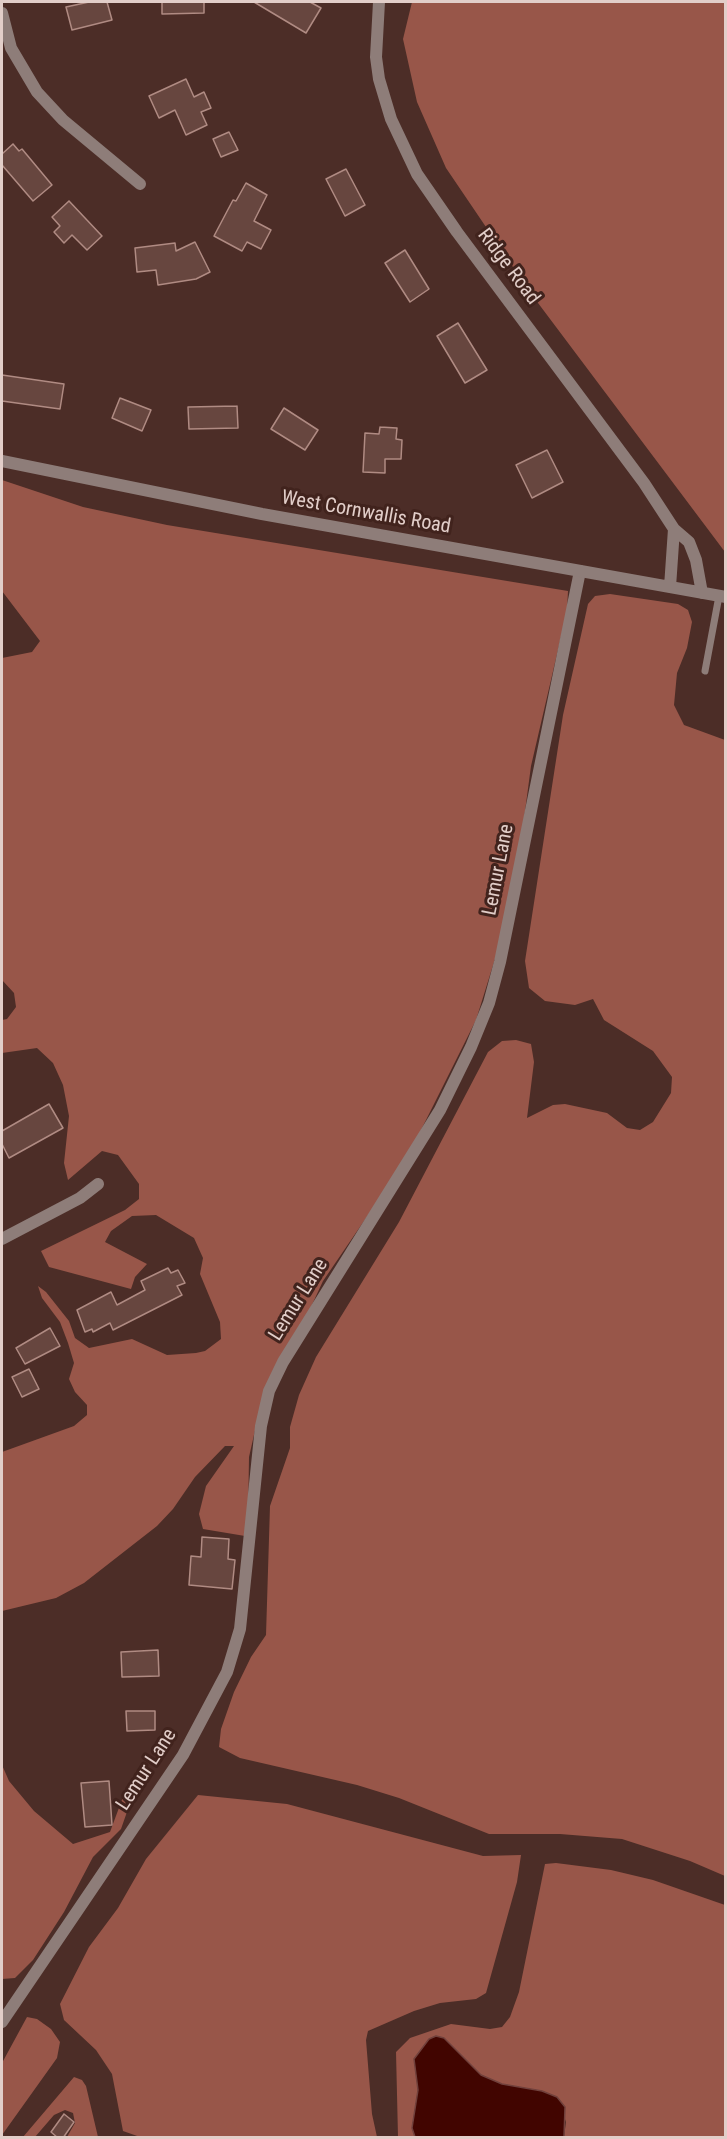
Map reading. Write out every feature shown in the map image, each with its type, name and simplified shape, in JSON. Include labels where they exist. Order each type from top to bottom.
[{"type":"street","name":"Ridge Road","points":[[379,2],[376,57],[379,79],[391,119],[417,174],[644,483],[674,529],[689,542],[696,560],[702,593]]},
{"type":"street","points":[[2,13],[12,48],[37,92],[63,120],[140,184]]},
{"type":"street","name":"West Cornwallis Road","points":[[2,461],[262,514],[722,597]]},
{"type":"street","points":[[670,587],[674,529]]},
{"type":"street","name":"Lemur Lane","points":[[2,2022],[183,1755],[227,1672],[240,1629],[261,1426],[269,1391],[283,1362],[440,1110],[489,1003],[503,950],[580,571]]},
{"type":"street","points":[[2,1239],[80,1198],[98,1184]]},
{"type":"lane","points":[[705,671],[722,597]]},
{"type":"shaded area","points":[[412,2],[725,2],[725,552],[532,295],[446,168],[417,102],[403,39]]},
{"type":"shaded area","points":[[2,480],[83,507],[167,525],[568,591],[567,611],[531,766],[520,849],[499,946],[476,1020],[407,1158],[323,1281],[303,1324],[263,1395],[249,1457],[248,1522],[245,1536],[203,1529],[199,1514],[206,1486],[234,1446],[225,1446],[195,1477],[173,1509],[157,1526],[84,1583],[56,1598],[2,1611],[2,1452],[74,1426],[87,1415],[87,1405],[75,1392],[69,1379],[74,1363],[68,1343],[60,1322],[42,1298],[38,1286],[46,1292],[69,1321],[75,1338],[89,1348],[132,1339],[167,1355],[205,1351],[221,1339],[220,1322],[200,1274],[203,1258],[194,1238],[156,1215],[132,1216],[111,1231],[105,1242],[147,1264],[135,1277],[131,1289],[49,1267],[41,1251],[125,1210],[139,1199],[139,1184],[118,1155],[102,1151],[68,1180],[64,1163],[69,1116],[63,1085],[53,1063],[37,1048],[2,1053],[2,1020],[7,1019],[16,1007],[14,993],[2,980],[2,658],[32,652],[40,641],[2,591]]},
{"type":"shaded area","points":[[610,594],[678,604],[688,610],[692,622],[687,648],[677,673],[674,705],[684,725],[725,740],[725,1876],[690,1861],[622,1839],[560,1834],[489,1834],[399,1798],[357,1785],[240,1758],[219,1747],[221,1729],[234,1692],[251,1657],[266,1635],[270,1506],[290,1448],[290,1427],[299,1395],[316,1357],[399,1222],[488,1052],[502,1041],[516,1040],[531,1044],[534,1062],[527,1118],[553,1105],[565,1104],[607,1113],[627,1128],[640,1130],[653,1122],[671,1093],[672,1077],[653,1051],[604,1020],[593,999],[575,1005],[545,1001],[529,988],[525,961],[563,715],[588,604],[595,596]]},
{"type":"shaded area","points":[[2,1765],[9,1781],[34,1811],[73,1844],[110,1832],[123,1797],[128,1809],[121,1829],[93,1857],[64,1912],[33,1960],[15,1978],[2,1979]]},
{"type":"shaded area","points":[[198,1795],[287,1804],[483,1856],[521,1855],[517,1882],[486,1993],[476,1999],[440,2003],[414,2011],[368,2031],[366,2040],[372,2114],[377,2137],[140,2137],[123,2131],[112,2074],[96,2050],[64,2020],[60,2004],[89,1947],[118,1908],[146,1859]]},
{"type":"shaded area","points":[[556,1863],[611,1870],[653,1880],[725,1905],[725,2137],[564,2137],[566,2122],[557,2097],[542,2091],[502,2084],[481,2075],[444,2038],[417,2076],[418,2090],[412,2128],[415,2137],[398,2137],[396,2052],[410,2038],[451,2024],[490,2029],[502,2027],[510,2017],[519,1992],[545,1864]]},
{"type":"shaded area","points":[[27,2017],[37,2019],[51,2029],[60,2042],[57,2058],[2,2135],[2,2063]]},
{"type":"shaded area","points":[[436,2036],[444,2038],[481,2075],[502,2084],[542,2091],[557,2097],[565,2107],[564,2137],[415,2137],[412,2128],[418,2090],[414,2059],[429,2039]]},
{"type":"shaded area","points":[[74,2077],[82,2080],[86,2086],[98,2137],[67,2137],[75,2123],[73,2113],[65,2110],[54,2115],[35,2137],[23,2137]]},
{"type":"building","points":[[89,2],[107,2],[112,20],[72,30],[66,7]]},
{"type":"building","points":[[162,2],[204,2],[204,13],[162,14]]},
{"type":"building","points":[[254,2],[310,2],[321,8],[306,33]]},
{"type":"building","points":[[186,79],[194,97],[204,92],[211,108],[201,112],[207,125],[186,135],[175,110],[159,118],[149,96]]},
{"type":"building","points":[[229,132],[238,150],[221,157],[213,139]]},
{"type":"building","points":[[13,144],[19,151],[22,149],[52,185],[33,201],[2,165],[2,154]]},
{"type":"building","points":[[346,169],[365,205],[345,216],[326,179]]},
{"type":"building","points":[[246,183],[267,195],[254,221],[271,230],[261,249],[247,242],[242,251],[214,236],[233,200],[236,201]]},
{"type":"building","points":[[69,201],[102,236],[87,250],[72,235],[64,243],[54,232],[60,226],[52,217]]},
{"type":"building","points":[[195,242],[210,272],[196,279],[158,285],[156,270],[137,272],[135,248],[175,243],[176,251]]},
{"type":"building","points":[[405,250],[429,289],[410,302],[385,263]]},
{"type":"building","points":[[458,323],[487,370],[465,383],[437,336]]},
{"type":"building","points":[[2,375],[64,384],[60,409],[2,401]]},
{"type":"building","points":[[120,398],[151,410],[142,431],[112,418]]},
{"type":"building","points":[[237,406],[238,428],[189,429],[188,407]]},
{"type":"building","points":[[284,408],[318,430],[305,450],[271,429]]},
{"type":"building","points":[[380,427],[397,428],[396,439],[402,440],[401,459],[385,459],[385,473],[363,472],[365,433],[379,434]]},
{"type":"building","points":[[547,450],[563,482],[532,498],[516,465]]},
{"type":"building","points":[[49,1104],[63,1128],[9,1158],[2,1144],[2,1131]]},
{"type":"building","points":[[168,1268],[171,1273],[178,1270],[185,1283],[177,1286],[182,1295],[113,1330],[110,1323],[93,1332],[92,1329],[85,1332],[77,1310],[111,1292],[117,1305],[145,1290],[141,1281]]},
{"type":"building","points":[[50,1328],[60,1346],[25,1364],[16,1348]]},
{"type":"building","points":[[29,1369],[39,1389],[22,1397],[12,1377]]},
{"type":"building","points":[[202,1537],[229,1539],[228,1559],[235,1560],[232,1589],[189,1585],[191,1556],[201,1557]]},
{"type":"building","points":[[158,1650],[159,1676],[122,1677],[121,1652]]},
{"type":"building","points":[[126,1711],[155,1711],[155,1730],[127,1731]]},
{"type":"building","points":[[109,1781],[112,1825],[85,1827],[81,1783]]},
{"type":"building","points":[[64,2114],[74,2122],[63,2138],[58,2138],[51,2132]]}]
